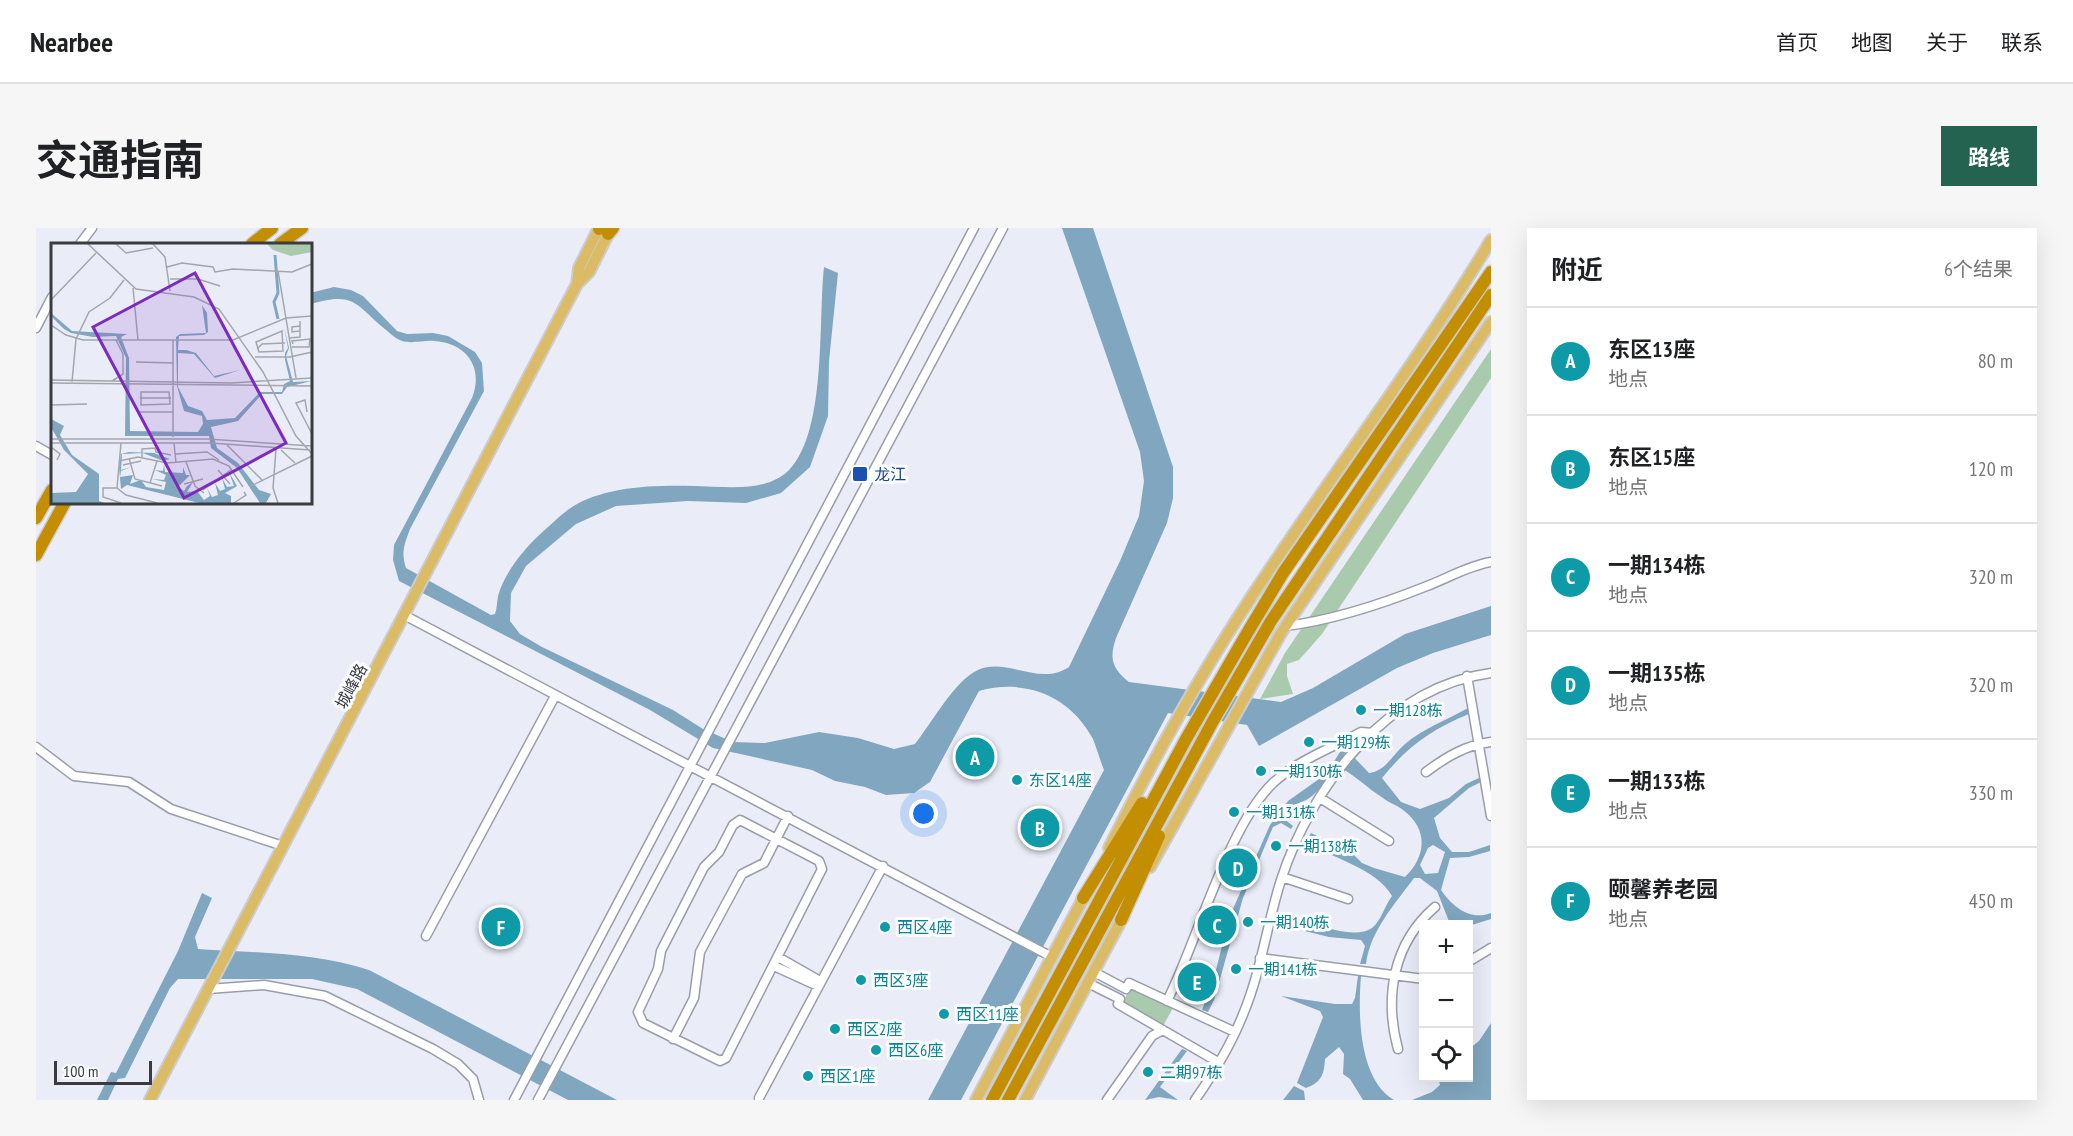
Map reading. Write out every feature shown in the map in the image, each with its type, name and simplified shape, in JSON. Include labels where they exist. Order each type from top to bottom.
[{"type":"highway","points":[[253,243],[272,228]]},
{"type":"highway","points":[[281,243],[302,228]]},
{"type":"highway","points":[[992,1100],[1183,743],[1283,573],[1459,322],[1491,272]]},
{"type":"highway","points":[[1008,1100],[1229,693],[1295,584],[1491,295]]},
{"type":"highway","points":[[36,518],[51,492]]},
{"type":"highway","points":[[36,555],[64,504]]},
{"type":"highway","points":[[1121,920],[1213,721]]},
{"type":"highway","points":[[1083,898],[1158,775],[1183,743]]},
{"type":"main road","name":"城峰路","points":[[150,1100],[577,284],[579,268],[605,229]]},
{"type":"main road","points":[[976,1100],[1196,688],[1267,572],[1448,308],[1491,240]]},
{"type":"main road","points":[[1025,1100],[1228,724],[1286,626],[1491,322]]},
{"type":"street","points":[[81,243],[92,228]]},
{"type":"street","points":[[514,1100],[974,228]]},
{"type":"street","points":[[538,1100],[1003,228]]},
{"type":"street","points":[[36,328],[51,299]]},
{"type":"street","points":[[36,446],[51,454]]},
{"type":"street","points":[[1286,626],[1361,610],[1428,586],[1476,565],[1491,562]]},
{"type":"street","points":[[405,615],[1052,957]]},
{"type":"street","points":[[1195,1100],[1234,1032],[1251,994],[1282,877],[1304,825],[1340,769],[1373,733],[1416,697],[1467,676],[1491,673]]},
{"type":"street","points":[[1467,676],[1491,814]]},
{"type":"street","points":[[426,936],[555,696]]},
{"type":"street","points":[[1167,1001],[1190,954],[1231,851],[1249,816],[1272,784],[1296,765],[1361,732],[1373,733]]},
{"type":"street","points":[[1426,772],[1441,761],[1479,744],[1491,742]]},
{"type":"street","points":[[36,747],[74,776],[129,782],[171,809],[283,846]]},
{"type":"street","points":[[1320,798],[1389,841]]},
{"type":"street","points":[[673,1039],[694,998],[700,952],[742,874],[764,863],[788,816]]},
{"type":"street","points":[[744,820],[819,861],[822,869],[778,957],[726,1058],[714,1060],[643,1023],[640,1019],[639,1005],[658,969],[661,951],[704,867],[719,852],[736,821],[744,820]]},
{"type":"street","points":[[759,1098],[883,866]]},
{"type":"street","points":[[1282,877],[1348,899]]},
{"type":"street","points":[[1398,1049],[1390,1007],[1394,977],[1408,937],[1435,907]]},
{"type":"street","points":[[1473,959],[1491,948]]},
{"type":"street","points":[[778,957],[819,984]]},
{"type":"street","points":[[1260,958],[1419,979]]},
{"type":"street","points":[[774,966],[819,984]]},
{"type":"street","points":[[1094,972],[1126,989],[1129,983],[1234,1032]]},
{"type":"street","points":[[1088,983],[1120,999],[1118,1004],[1218,1062]]},
{"type":"street","points":[[210,986],[264,985],[325,996],[433,1049],[458,1064],[473,1078],[479,1100]]},
{"type":"street","points":[[1107,1100],[1152,1036],[1163,1030]]},
{"type":"green space","points":[[1491,349],[1491,378],[1322,634],[1299,660],[1287,664],[1287,676],[1293,694],[1260,699],[1285,653]]},
{"type":"green space","points":[[1130,988],[1173,1008],[1163,1026],[1123,1003]]},
{"type":"water","points":[[1062,228],[1093,228],[1173,467],[1173,498],[1167,523],[1114,645],[1114,663],[1123,677],[1129,682],[1281,702],[1313,688],[1405,634],[1491,606],[1491,635],[1433,653],[1397,668],[1259,746],[1247,725],[1168,713],[961,1100],[928,1100],[1104,770],[1093,739],[1083,724],[1059,701],[1030,689],[1013,687],[979,691],[930,782],[914,793],[886,795],[865,787],[835,781],[812,770],[713,748],[650,710],[399,581],[393,560],[394,545],[472,398],[476,377],[474,367],[464,352],[456,347],[434,341],[402,341],[354,303],[337,299],[312,304],[312,292],[334,287],[351,290],[363,296],[397,331],[407,334],[433,333],[448,336],[475,352],[482,363],[484,391],[410,529],[403,553],[406,568],[491,615],[495,614],[504,580],[524,551],[560,516],[582,501],[629,488],[756,486],[779,478],[789,470],[801,452],[810,429],[815,403],[824,267],[838,273],[829,361],[828,416],[810,467],[781,493],[746,503],[688,501],[616,506],[576,524],[526,566],[511,593],[510,621],[520,634],[542,647],[673,710],[703,729],[733,742],[765,743],[819,732],[858,738],[894,749],[915,744],[952,693],[969,675],[978,670],[1000,667],[1047,674],[1069,667],[1139,516],[1144,481],[1140,452]]},
{"type":"water","points":[[1468,708],[1469,714],[1443,726],[1421,740],[1382,778],[1401,802],[1420,809],[1449,798],[1466,784],[1481,777],[1481,782],[1469,788],[1434,818],[1440,838],[1452,852],[1469,852],[1490,845],[1490,851],[1469,857],[1450,858],[1441,890],[1463,911],[1476,915],[1491,913],[1491,919],[1473,925],[1473,920],[1448,920],[1437,891],[1420,878],[1414,878],[1378,929],[1368,952],[1366,964],[1360,964],[1365,946],[1361,940],[1329,937],[1276,924],[1280,913],[1340,931],[1363,932],[1375,925],[1392,896],[1376,878],[1365,871],[1306,843],[1311,833],[1352,853],[1362,863],[1405,877],[1417,861],[1422,843],[1421,834],[1411,818],[1401,808],[1385,800],[1337,766],[1316,793],[1293,806],[1286,813],[1283,818],[1293,826],[1291,829],[1281,823],[1273,827],[1243,898],[1214,1000],[1208,1012],[1202,1010],[1213,982],[1229,918],[1270,825],[1288,801],[1326,774],[1340,752],[1347,750],[1369,773],[1375,772],[1385,766],[1412,738]],"holes":[[[1433,845],[1445,852],[1438,873],[1425,874],[1420,865],[1428,848]]]},
{"type":"water","points":[[202,893],[212,898],[195,937],[198,949],[305,956],[369,970],[617,1100],[568,1100],[357,989],[312,979],[178,979],[170,988],[125,1078],[118,1079],[108,1100],[97,1100],[111,1072],[116,1073],[178,951]]},
{"type":"water","points":[[1358,976],[1361,976],[1361,1026],[1367,1061],[1373,1077],[1382,1090],[1394,1100],[1363,1100],[1350,1079],[1343,1074],[1344,1054],[1339,1047],[1325,1059],[1323,1073],[1316,1083],[1306,1088],[1297,1083],[1323,1017],[1320,1011],[1281,996],[1335,1004],[1352,1004]]},
{"type":"water","points":[[1491,1023],[1491,1100],[1412,1100],[1432,1092],[1440,1085],[1439,1082],[1473,1082],[1473,1046]]},
{"type":"water","points":[[1182,1049],[1187,1051],[1160,1087],[1178,1100],[1159,1097],[1145,1100]]},
{"type":"water","points":[[1294,1086],[1304,1091],[1305,1100],[1283,1100]]},
{"type":"place","name":"龙江","points":[[860,474]]},
{"type":"place","name":"一期128栋","points":[[1361,710]]},
{"type":"place","name":"一期129栋","points":[[1309,742]]},
{"type":"place","name":"东区13座","points":[[975,757]]},
{"type":"place","name":"一期130栋","points":[[1261,771]]},
{"type":"place","name":"东区14座","points":[[1017,780]]},
{"type":"place","name":"一期131栋","points":[[1234,812]]},
{"type":"place","name":"东区15座","points":[[1040,828]]},
{"type":"place","name":"一期138栋","points":[[1276,846]]},
{"type":"place","name":"一期135栋","points":[[1238,868]]},
{"type":"place","name":"一期140栋","points":[[1248,922]]},
{"type":"place","name":"一期134栋","points":[[1217,925]]},
{"type":"place","name":"颐馨养老园","points":[[501,927]]},
{"type":"place","name":"西区4座","points":[[885,927]]},
{"type":"place","name":"一期141栋","points":[[1236,969]]},
{"type":"place","name":"西区3座","points":[[861,980]]},
{"type":"place","name":"一期133栋","points":[[1197,982]]},
{"type":"place","name":"西区11座","points":[[944,1014]]},
{"type":"place","name":"西区2座","points":[[835,1029]]},
{"type":"place","name":"西区6座","points":[[876,1050]]},
{"type":"place","name":"二期97栋","points":[[1148,1072]]},
{"type":"place","name":"西区1座","points":[[808,1076]]}]
